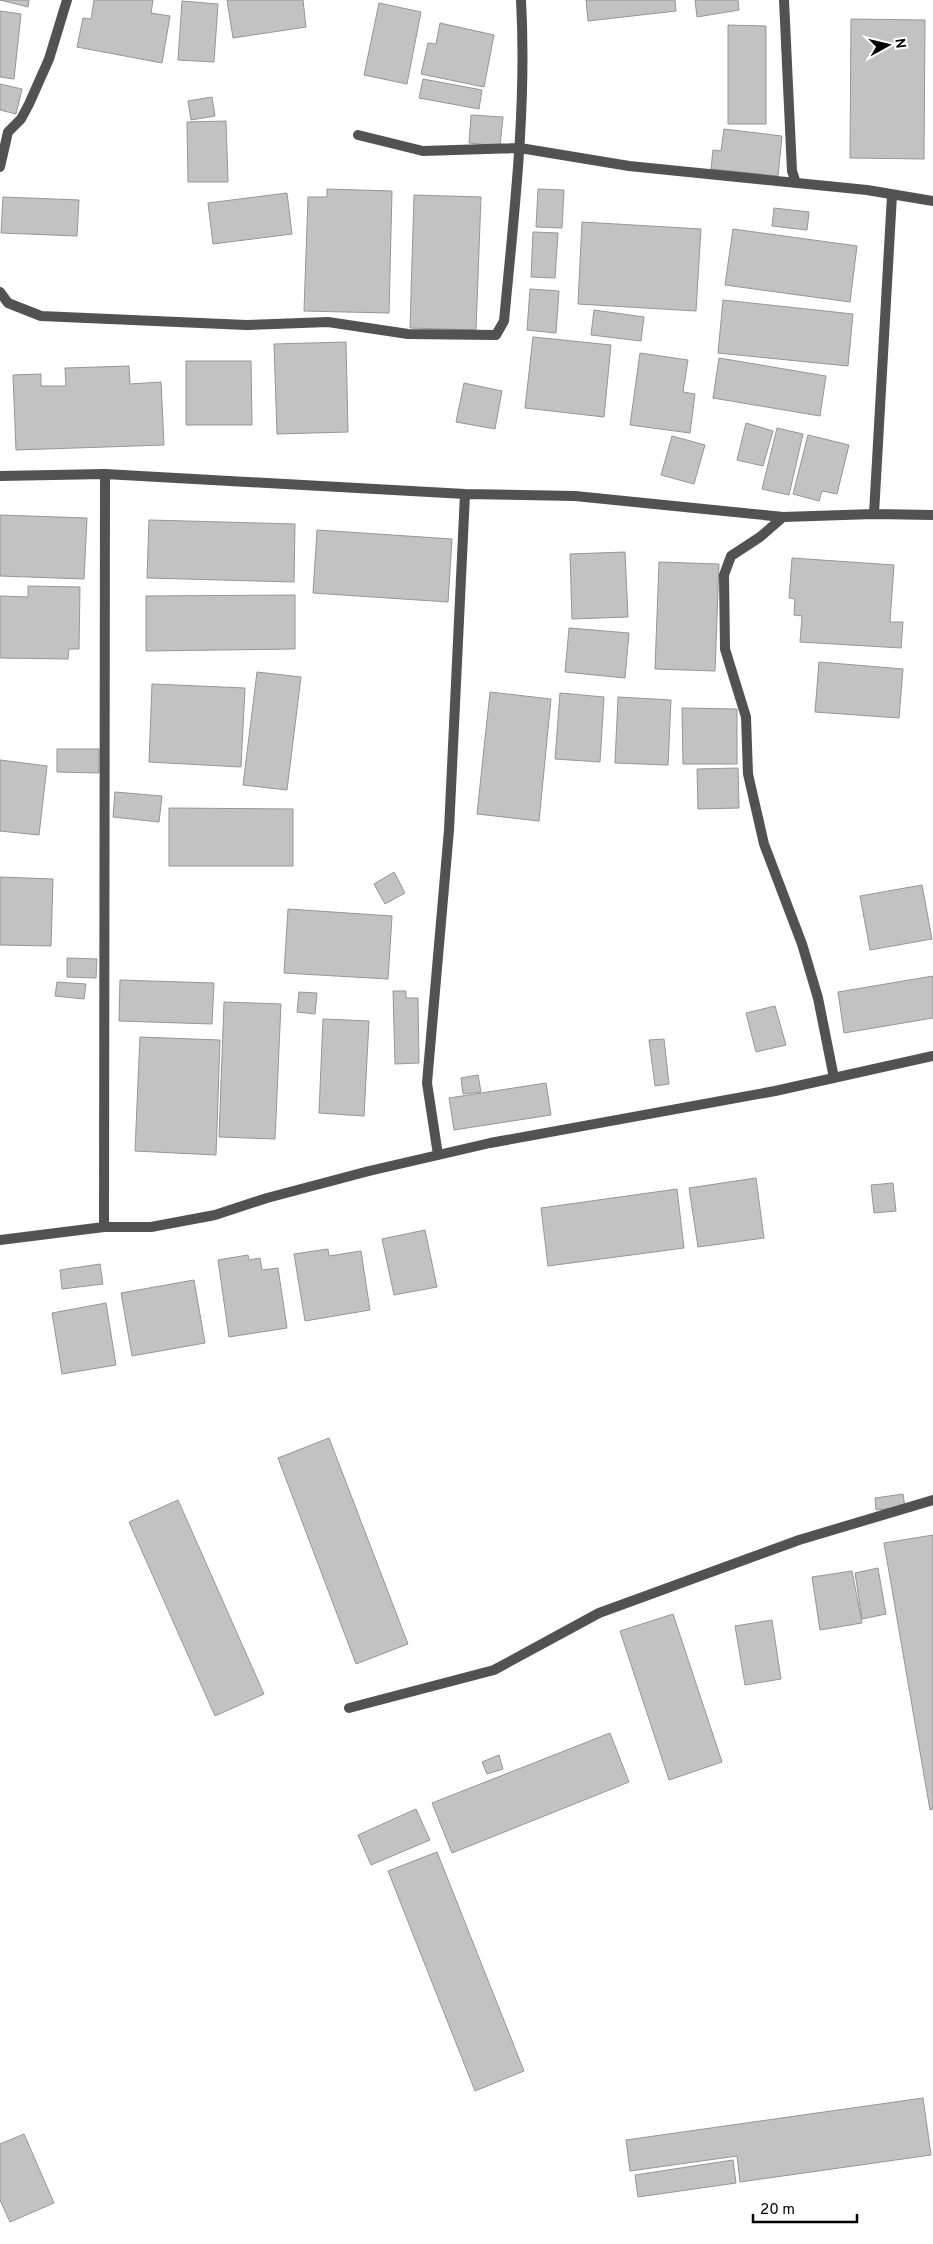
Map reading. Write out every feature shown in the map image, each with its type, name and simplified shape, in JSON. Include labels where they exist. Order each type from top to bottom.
[{"type":"street","points":[[0,167],[4,132],[20,119],[30,104],[49,59],[67,0]]},
{"type":"street","points":[[0,292],[8,303],[41,316],[246,325],[328,322],[408,334],[496,335],[504,321],[520,148],[524,53],[521,0]]},
{"type":"street","points":[[784,0],[792,171],[796,183]]},
{"type":"street","points":[[358,135],[424,151],[520,148],[629,166],[796,183],[933,201]]},
{"type":"street","points":[[874,514],[892,195]]},
{"type":"street","points":[[0,476],[105,474],[465,494],[574,496],[783,517],[874,514],[933,515]]},
{"type":"street","points":[[104,1227],[105,474]]},
{"type":"street","points":[[438,1155],[427,1083],[449,830],[465,494]]},
{"type":"street","points":[[783,517],[760,537],[732,556],[724,575],[725,648],[746,717],[748,774],[764,844],[802,944],[818,998],[834,1078]]},
{"type":"street","points":[[0,1240],[104,1227],[151,1227],[215,1215],[267,1198],[438,1155],[607,1121],[775,1091],[933,1056]]},
{"type":"street","points":[[349,1708],[494,1670],[599,1613],[799,1540],[933,1500]]},
{"type":"building","points":[[0,0],[29,0],[28,7]]},
{"type":"building","points":[[94,0],[153,0],[151,13],[170,16],[162,63],[77,47],[83,18],[91,19]]},
{"type":"building","points":[[227,0],[303,0],[306,27],[233,38]]},
{"type":"building","points":[[586,0],[675,0],[676,11],[588,21]]},
{"type":"building","points":[[695,0],[738,0],[739,10],[697,17]]},
{"type":"building","points":[[182,1],[218,4],[214,62],[178,60]]},
{"type":"building","points":[[379,3],[421,12],[407,84],[364,75]]},
{"type":"building","points":[[0,11],[21,14],[14,79],[0,77]]},
{"type":"building","points":[[851,19],[925,20],[924,159],[850,158]]},
{"type":"building","points":[[440,23],[494,35],[484,87],[421,74],[428,43],[436,44]]},
{"type":"building","points":[[728,25],[766,26],[766,124],[728,124]]},
{"type":"building","points":[[423,79],[482,90],[479,109],[419,98]]},
{"type":"building","points":[[0,84],[22,89],[16,114],[0,110]]},
{"type":"building","points":[[212,97],[215,116],[191,120],[188,101]]},
{"type":"building","points":[[471,115],[503,117],[500,146],[469,143]]},
{"type":"building","points":[[226,121],[228,182],[188,182],[187,122]]},
{"type":"building","points":[[724,129],[782,136],[778,176],[711,169],[713,150],[721,151]]},
{"type":"building","points":[[327,189],[392,191],[389,313],[304,311],[308,197],[327,197]]},
{"type":"building","points":[[538,189],[564,190],[562,228],[536,227]]},
{"type":"building","points":[[287,193],[292,234],[213,244],[208,203]]},
{"type":"building","points":[[414,195],[481,197],[476,330],[410,328]]},
{"type":"building","points":[[3,197],[79,200],[77,236],[1,233]]},
{"type":"building","points":[[774,208],[809,212],[807,230],[772,226]]},
{"type":"building","points":[[582,222],[701,229],[696,311],[578,304]]},
{"type":"building","points":[[733,229],[857,246],[850,302],[725,285]]},
{"type":"building","points":[[533,232],[558,233],[555,278],[531,277]]},
{"type":"building","points":[[530,289],[559,291],[556,333],[527,330]]},
{"type":"building","points":[[723,300],[853,314],[848,366],[718,353]]},
{"type":"building","points":[[594,310],[644,317],[641,341],[591,335]]},
{"type":"building","points":[[533,337],[611,345],[604,417],[525,408]]},
{"type":"building","points":[[346,342],[348,432],[277,434],[274,344]]},
{"type":"building","points":[[640,353],[688,360],[683,392],[695,394],[690,433],[630,425]]},
{"type":"building","points":[[719,358],[826,376],[820,416],[713,398]]},
{"type":"building","points":[[186,361],[251,361],[252,425],[186,425]]},
{"type":"building","points":[[129,366],[130,384],[161,382],[164,445],[16,450],[13,375],[41,374],[41,386],[66,386],[65,368]]},
{"type":"building","points":[[464,383],[502,391],[495,429],[456,422]]},
{"type":"building","points":[[746,423],[773,431],[763,466],[737,460]]},
{"type":"building","points":[[777,428],[803,434],[789,495],[762,489]]},
{"type":"building","points":[[808,435],[849,445],[837,494],[822,491],[819,501],[793,494]]},
{"type":"building","points":[[672,436],[705,445],[694,484],[661,475]]},
{"type":"building","points":[[0,515],[87,518],[84,579],[0,576]]},
{"type":"building","points":[[149,520],[295,524],[294,582],[147,578]]},
{"type":"building","points":[[317,530],[452,539],[448,602],[313,593]]},
{"type":"building","points":[[625,552],[628,617],[572,619],[570,554]]},
{"type":"building","points":[[792,558],[894,565],[890,622],[903,622],[901,648],[800,642],[802,616],[794,615],[795,599],[789,598]]},
{"type":"building","points":[[659,562],[719,564],[715,671],[655,669]]},
{"type":"building","points":[[28,586],[80,587],[79,649],[69,649],[68,659],[0,658],[0,596],[28,597]]},
{"type":"building","points":[[295,595],[295,649],[146,651],[146,596]]},
{"type":"building","points":[[569,628],[629,633],[625,678],[565,672]]},
{"type":"building","points":[[819,662],[903,669],[899,718],[815,712]]},
{"type":"building","points":[[257,672],[301,677],[287,790],[243,785]]},
{"type":"building","points":[[152,684],[245,688],[241,767],[149,762]]},
{"type":"building","points":[[490,692],[551,699],[539,821],[477,814]]},
{"type":"building","points":[[560,693],[604,697],[600,762],[555,759]]},
{"type":"building","points":[[618,697],[671,700],[668,765],[615,763]]},
{"type":"building","points":[[682,708],[737,709],[737,764],[683,764]]},
{"type":"building","points":[[57,749],[99,749],[99,773],[57,772]]},
{"type":"building","points":[[0,760],[47,766],[39,835],[0,831]]},
{"type":"building","points":[[738,768],[739,808],[698,809],[697,769]]},
{"type":"building","points":[[115,792],[162,796],[159,822],[113,817]]},
{"type":"building","points":[[169,808],[293,809],[293,866],[169,866]]},
{"type":"building","points":[[394,872],[405,893],[385,904],[374,884]]},
{"type":"building","points":[[0,877],[53,879],[51,946],[0,945]]},
{"type":"building","points":[[922,885],[932,939],[870,950],[860,896]]},
{"type":"building","points":[[288,909],[392,916],[388,979],[284,973]]},
{"type":"building","points":[[67,958],[97,959],[96,978],[67,977]]},
{"type":"building","points":[[933,976],[933,1018],[844,1033],[838,992]]},
{"type":"building","points":[[120,980],[214,983],[212,1024],[119,1021]]},
{"type":"building","points":[[57,982],[86,984],[84,999],[55,996]]},
{"type":"building","points":[[393,991],[406,991],[406,998],[418,998],[419,1063],[395,1064]]},
{"type":"building","points":[[299,992],[317,993],[315,1014],[297,1012]]},
{"type":"building","points":[[224,1002],[281,1004],[275,1139],[219,1137]]},
{"type":"building","points":[[775,1006],[786,1045],[756,1052],[746,1013]]},
{"type":"building","points":[[323,1019],[369,1021],[364,1116],[319,1113]]},
{"type":"building","points":[[140,1037],[220,1040],[216,1155],[135,1151]]},
{"type":"building","points":[[664,1039],[669,1084],[655,1086],[649,1040]]},
{"type":"building","points":[[478,1075],[481,1092],[463,1094],[461,1078]]},
{"type":"building","points":[[546,1083],[551,1115],[454,1130],[449,1098]]},
{"type":"building","points":[[756,1178],[764,1238],[698,1247],[689,1188]]},
{"type":"building","points":[[893,1183],[896,1211],[874,1213],[871,1185]]},
{"type":"building","points":[[677,1189],[684,1248],[548,1266],[541,1208]]},
{"type":"building","points":[[425,1230],[437,1287],[394,1295],[382,1239]]},
{"type":"building","points":[[328,1249],[329,1256],[361,1251],[370,1310],[305,1321],[294,1254]]},
{"type":"building","points":[[248,1255],[249,1260],[260,1258],[262,1270],[278,1268],[287,1328],[229,1337],[218,1260]]},
{"type":"building","points":[[100,1264],[103,1284],[62,1289],[60,1270]]},
{"type":"building","points":[[194,1280],[205,1343],[132,1356],[121,1293]]},
{"type":"building","points":[[106,1303],[116,1365],[62,1374],[52,1313]]},
{"type":"building","points":[[329,1438],[408,1644],[356,1664],[278,1458]]},
{"type":"building","points":[[903,1494],[905,1507],[876,1510],[875,1498]]},
{"type":"building","points":[[178,1500],[264,1694],[215,1716],[129,1522]]},
{"type":"building","points":[[933,1535],[933,1809],[930,1810],[884,1543]]},
{"type":"building","points":[[878,1568],[886,1614],[862,1619],[855,1573]]},
{"type":"building","points":[[852,1571],[862,1623],[820,1630],[812,1577]]},
{"type":"building","points":[[673,1614],[722,1762],[669,1780],[620,1631]]},
{"type":"building","points":[[772,1620],[781,1679],[745,1685],[735,1626]]},
{"type":"building","points":[[610,1733],[629,1782],[452,1853],[432,1803]]},
{"type":"building","points":[[499,1755],[503,1769],[487,1774],[482,1762]]},
{"type":"building","points":[[416,1809],[430,1840],[371,1865],[358,1835]]},
{"type":"building","points":[[437,1852],[524,2071],[475,2091],[388,1871]]},
{"type":"building","points":[[923,2098],[931,2155],[740,2182],[737,2156],[630,2171],[626,2140]]},
{"type":"building","points":[[24,2134],[54,2203],[10,2222],[0,2200],[0,2144]]},
{"type":"building","points":[[733,2160],[736,2183],[638,2197],[635,2175]]}]
